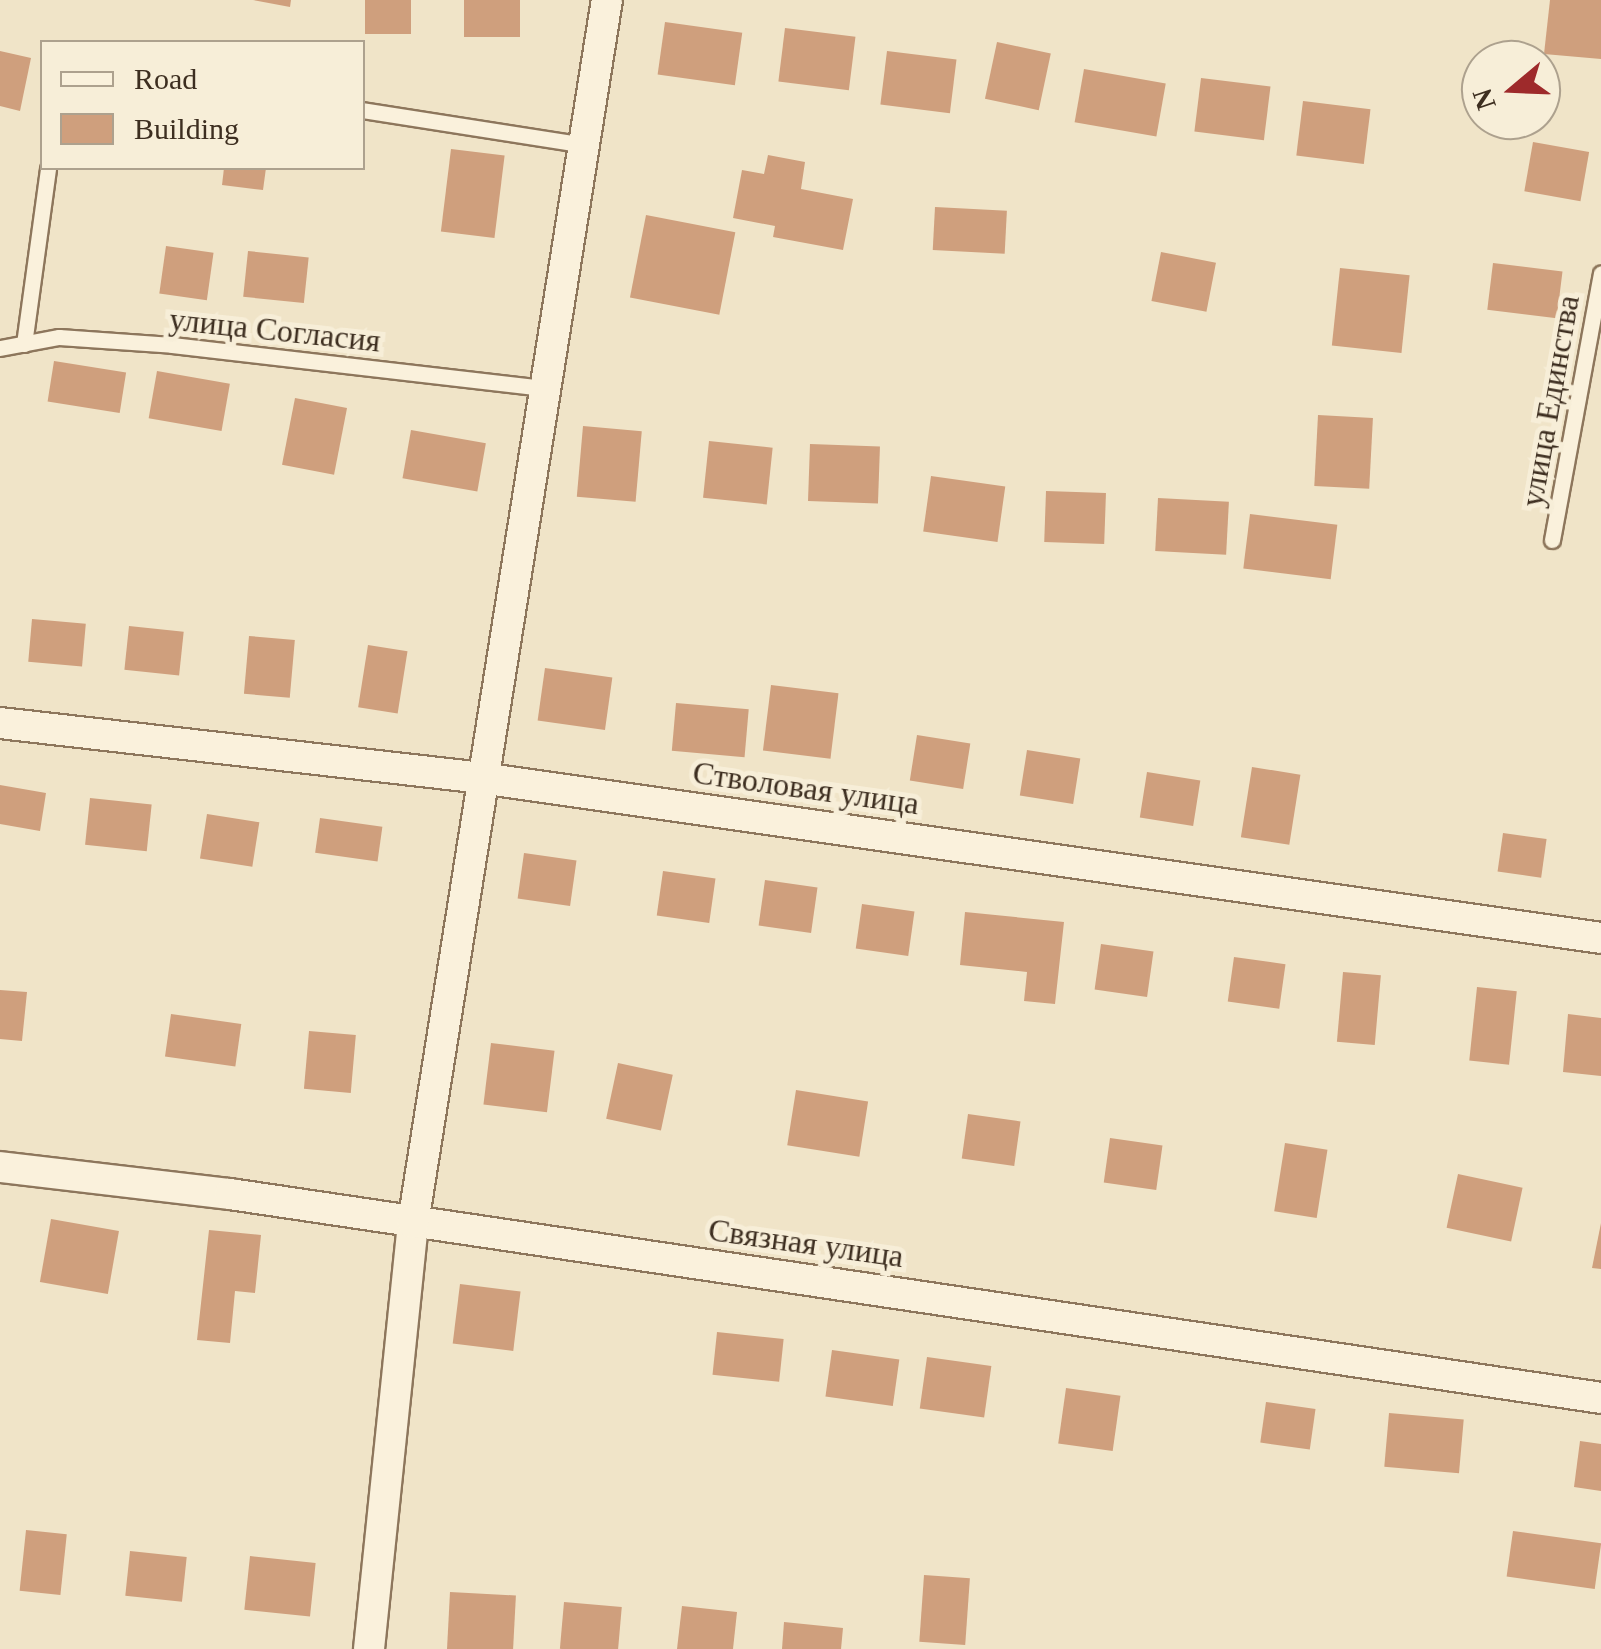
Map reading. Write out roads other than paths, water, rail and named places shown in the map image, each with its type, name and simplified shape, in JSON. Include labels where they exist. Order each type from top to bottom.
[{"type":"street","points":[[370,1649],[413,1224],[480,778],[606,0]]},
{"type":"street","name":"Стволовая улица","points":[[0,723],[480,778],[1601,938]]},
{"type":"street","name":"Связная улица","points":[[0,1168],[413,1224],[1601,1398]]},
{"type":"lane","points":[[365,110],[580,144]]},
{"type":"lane","points":[[24,344],[48,170]]},
{"type":"lane","name":"улица Единства","points":[[1552,540],[1601,273]]},
{"type":"lane","name":"улица Согласия","points":[[0,348],[59,337],[172,345],[544,388]]}]
